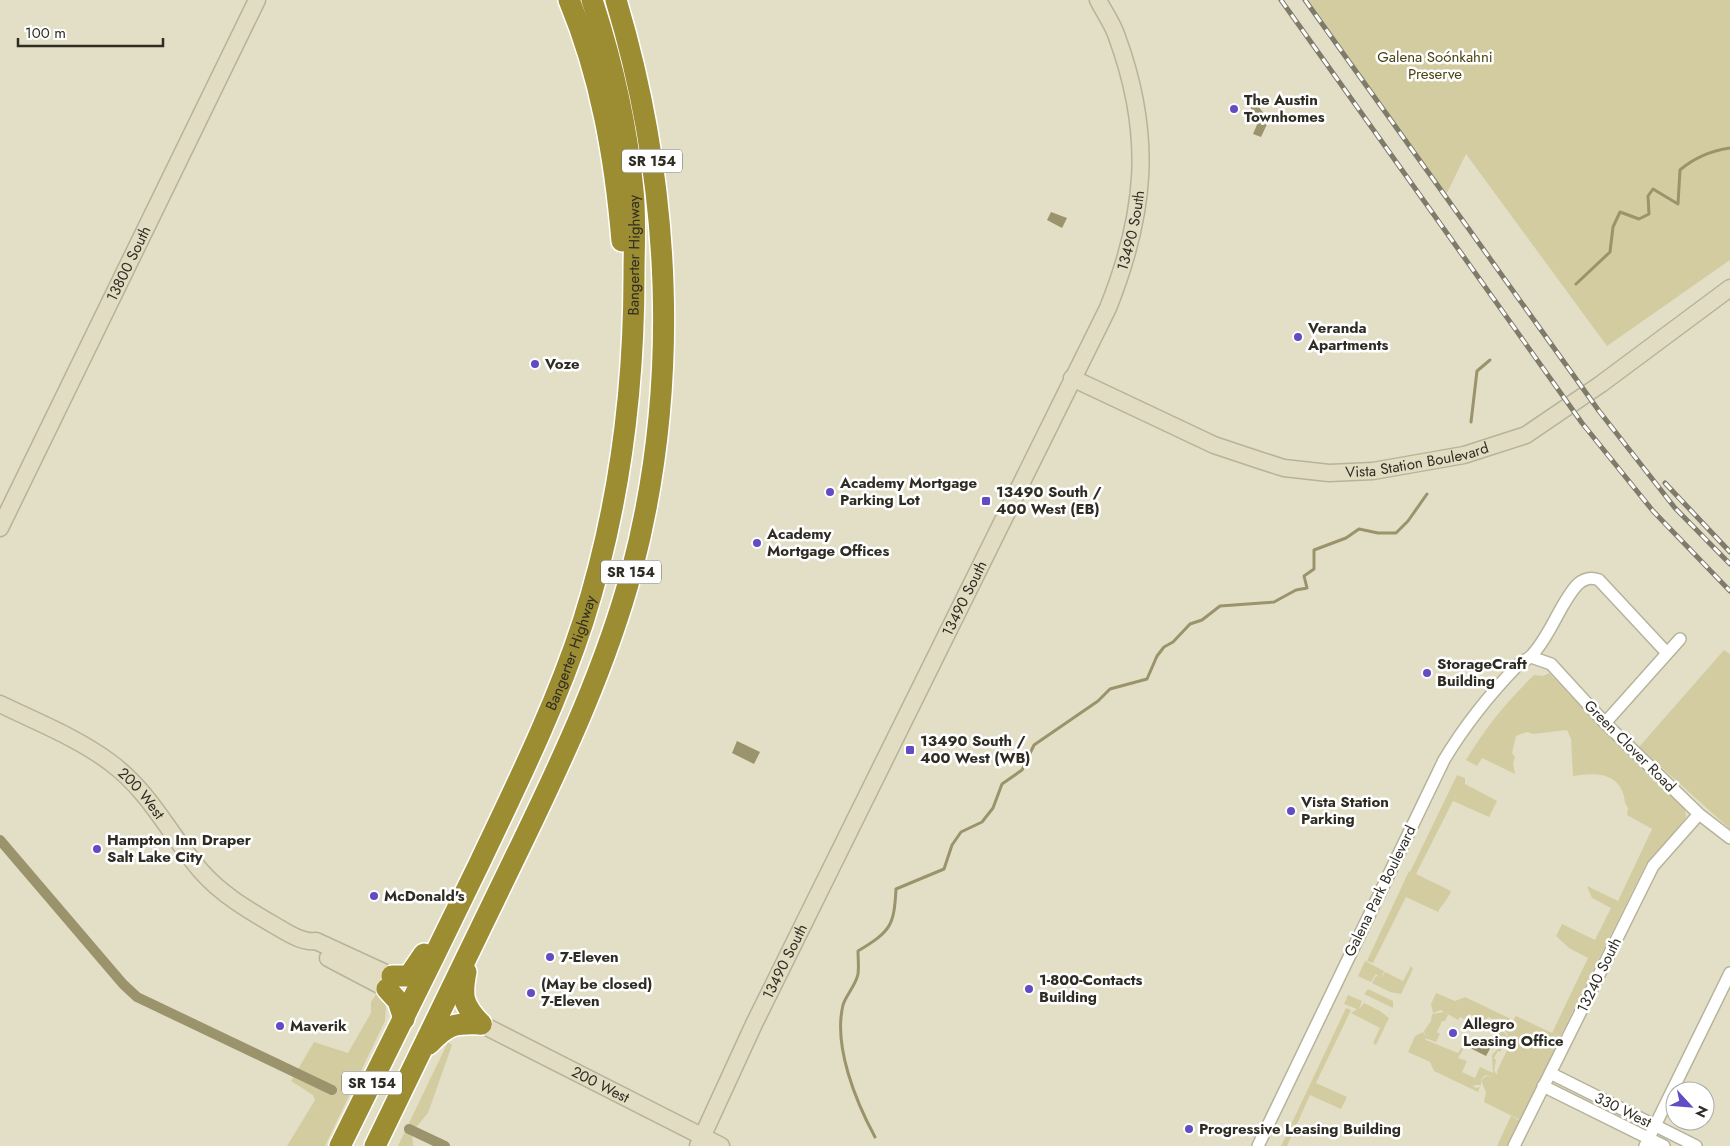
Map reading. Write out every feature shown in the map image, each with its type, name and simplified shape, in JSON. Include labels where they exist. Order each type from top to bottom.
[{"type":"highway","points":[[569,0],[590,60],[606,123],[615,175],[622,245],[634,256]]},
{"type":"highway","name":"Bangerter Highway","points":[[340,1146],[404,1019],[537,740],[557,693],[596,578],[614,506],[625,439],[632,373],[633,190],[623,120],[592,0]]},
{"type":"highway","name":"Bangerter Highway","points":[[375,1146],[470,952],[580,718],[606,651],[622,601],[651,482],[661,408],[664,326],[661,256],[652,161],[634,64],[616,0]]},
{"type":"highway","points":[[631,0],[655,110],[668,196],[673,294],[664,326]]},
{"type":"highway","points":[[404,1019],[390,983],[409,976],[422,957],[451,899],[465,892]]},
{"type":"highway","points":[[470,952],[463,998],[470,1012],[481,1024]]},
{"type":"highway","points":[[420,1053],[447,1026],[481,1024]]},
{"type":"street","name":"13800 South","points":[[0,528],[256,0]]},
{"type":"street","name":"13490 South","points":[[700,1142],[754,1024],[1108,308],[1125,266],[1135,224],[1140,186],[1141,151],[1137,116],[1129,78],[1114,31],[1098,0]]},
{"type":"street","name":"Vista Station Boulevard","points":[[1072,378],[1214,445],[1262,462],[1284,468],[1329,473],[1373,471],[1464,455],[1526,435],[1601,384],[1730,288]]},
{"type":"street","name":"Galena Park Boulevard","points":[[1258,1146],[1444,760],[1463,729],[1485,700],[1521,662],[1531,657],[1551,630],[1577,586],[1584,580],[1592,578],[1607,586],[1668,653]]},
{"type":"street","points":[[1605,723],[1680,639]]},
{"type":"street","name":"Green Clover Road","points":[[1531,657],[1551,664],[1605,723],[1699,814],[1730,838]]},
{"type":"street","name":"200 West","points":[[0,704],[85,745],[111,763],[135,784],[158,810],[200,870],[222,892],[273,924],[308,942],[316,941],[390,983]]},
{"type":"street","name":"13240 South","points":[[1514,1146],[1653,866],[1699,814]]},
{"type":"street","points":[[1646,1142],[1730,974]]},
{"type":"street","name":"200 West","points":[[481,1024],[700,1142],[721,1146]]},
{"type":"street","name":"330 West","points":[[1550,1073],[1696,1146]]},
{"type":"street","name":"330 West","points":[[1543,1086],[1646,1142],[1664,1146]]},
{"type":"green space","name":"Galena Soónkahni Preserve","points":[[1307,0],[1730,0],[1730,260],[1607,346],[1466,154],[1446,195]]},
{"type":"green space","points":[[1724,650],[1730,654],[1730,829],[1639,747]]},
{"type":"green space","points":[[1549,673],[1613,740],[1685,808],[1686,817],[1646,864],[1560,1037],[1552,1033],[1588,958],[1569,948],[1556,936],[1562,924],[1595,940],[1611,908],[1592,898],[1587,886],[1618,901],[1652,829],[1627,815],[1628,808],[1623,793],[1614,781],[1608,777],[1595,774],[1573,776],[1571,739],[1567,730],[1533,734],[1527,732],[1516,736],[1512,753],[1515,757],[1513,763],[1515,774],[1482,758],[1477,766],[1466,760],[1489,726],[1524,685],[1534,675],[1543,676]]},
{"type":"green space","points":[[1457,775],[1465,778],[1465,784],[1497,801],[1489,817],[1453,801],[1416,874],[1451,891],[1448,897],[1438,912],[1406,897],[1373,963],[1367,961],[1409,871]]},
{"type":"green space","points":[[1365,961],[1384,971],[1381,978],[1385,972],[1403,981],[1411,966],[1413,969],[1401,994],[1390,992],[1372,983],[1376,976],[1379,977],[1376,974],[1371,982],[1358,976]]},
{"type":"green space","points":[[1368,989],[1393,1001],[1393,1008],[1364,994]]},
{"type":"green space","points":[[378,991],[386,1004],[385,1021],[325,1146],[287,1146],[315,1100],[313,1095],[291,1081],[314,1042],[348,1053],[371,1013],[371,1002]]},
{"type":"green space","points":[[1436,993],[1455,1001],[1465,997],[1511,1019],[1509,1022],[1495,1017],[1508,1023],[1503,1031],[1513,1043],[1505,1031],[1516,1016],[1560,1038],[1520,1120],[1484,1102],[1486,1092],[1481,1080],[1481,1085],[1474,1085],[1475,1088],[1480,1087],[1478,1092],[1434,1071],[1430,1062],[1408,1052],[1415,1036],[1423,1032],[1425,1036],[1424,1031],[1431,1021],[1432,1014],[1444,1012],[1441,1010],[1433,1013],[1431,1004]],"holes":[[[1446,1013],[1458,1020],[1460,1017],[1466,1020],[1469,1014],[1483,1020],[1485,1019],[1477,1026],[1483,1029],[1488,1017],[1501,1023],[1496,1035],[1506,1040],[1492,1055],[1493,1073],[1480,1067],[1475,1078],[1462,1072],[1467,1061],[1458,1058],[1465,1046],[1463,1045],[1458,1053],[1426,1040],[1425,1038],[1436,1042],[1440,1034],[1437,1032],[1442,1021],[1445,1021],[1448,1015]],[[1507,1044],[1513,1044],[1509,1046],[1497,1071],[1498,1075],[1494,1071],[1496,1060],[1494,1058],[1498,1051],[1500,1052]]]},
{"type":"green space","points":[[1348,995],[1362,1001],[1359,1009],[1364,1003],[1389,1018],[1376,1045],[1373,1043],[1380,1028],[1351,1013],[1357,1009],[1344,1004]]},
{"type":"green space","points":[[1346,1008],[1351,1010],[1316,1083],[1347,1097],[1341,1109],[1310,1095],[1287,1146],[1281,1146]]},
{"type":"green space","points":[[448,1042],[452,1045],[428,1113],[412,1132],[413,1146],[398,1146]]},
{"type":"green space","points":[[1511,1116],[1520,1121],[1507,1146],[1497,1146]]},
{"type":"shaded area","points":[[1251,105],[1258,106],[1269,120],[1261,137],[1253,134],[1259,120],[1251,109]]},
{"type":"shaded area","points":[[1051,212],[1067,218],[1062,228],[1047,220]]},
{"type":"shaded area","points":[[737,741],[760,752],[754,764],[732,753]]},
{"type":"shaded area","points":[[1474,1039],[1491,1047],[1486,1056],[1470,1048]]},
{"type":"waterway","points":[[1576,284],[1610,252],[1613,227],[1620,212],[1639,219],[1649,214],[1648,196],[1653,189],[1678,204],[1680,170],[1703,155],[1730,148]]},
{"type":"waterway","points":[[1471,422],[1477,371],[1490,360]]},
{"type":"waterway","points":[[875,1137],[848,1073],[841,1038],[841,1021],[843,1005],[858,974],[858,951],[878,938],[889,926],[894,911],[896,889],[944,869],[952,845],[961,832],[982,822],[993,808],[1002,784],[1022,770],[1034,745],[1098,701],[1110,689],[1147,679],[1157,656],[1164,647],[1173,642],[1190,624],[1202,620],[1220,606],[1274,602],[1296,590],[1307,588],[1304,576],[1314,569],[1314,550],[1346,538],[1359,529],[1378,533],[1396,533],[1408,521],[1427,494]]},
{"type":"waterway","points":[[0,840],[123,984],[137,997],[332,1090]]},
{"type":"waterway","points":[[409,1129],[445,1146]]},
{"type":"railway","points":[[1281,0],[1582,423],[1653,511],[1730,591]]},
{"type":"railway","points":[[1305,0],[1599,411],[1675,508],[1730,564]]},
{"type":"railway","points":[[1665,483],[1730,552]]},
{"type":"place","name":"The Austin Townhomes","points":[[1234,109]]},
{"type":"place","name":"Veranda Apartments","points":[[1298,337]]},
{"type":"place","name":"Voze","points":[[535,364]]},
{"type":"place","name":"Academy Mortgage Parking Lot","points":[[830,492]]},
{"type":"place","name":"13490 South / 400 West (EB)","points":[[986,501]]},
{"type":"place","name":"Academy Mortgage Offices","points":[[757,543]]},
{"type":"place","name":"StorageCraft Building","points":[[1427,673]]},
{"type":"place","name":"13490 South / 400 West (WB)","points":[[910,750]]},
{"type":"place","name":"Vista Station Parking","points":[[1291,811]]},
{"type":"place","name":"Hampton Inn Draper Salt Lake City","points":[[97,849]]},
{"type":"place","name":"McDonald's","points":[[374,896]]},
{"type":"place","name":"7-Eleven","points":[[550,957]]},
{"type":"place","name":"1-800-Contacts Building","points":[[1029,989]]},
{"type":"place","name":"(May be closed) 7-Eleven","points":[[531,993]]},
{"type":"place","name":"Maverik","points":[[280,1026]]},
{"type":"place","name":"Allegro Leasing Office","points":[[1453,1033]]},
{"type":"place","name":"Progressive Leasing Building","points":[[1189,1129]]}]
